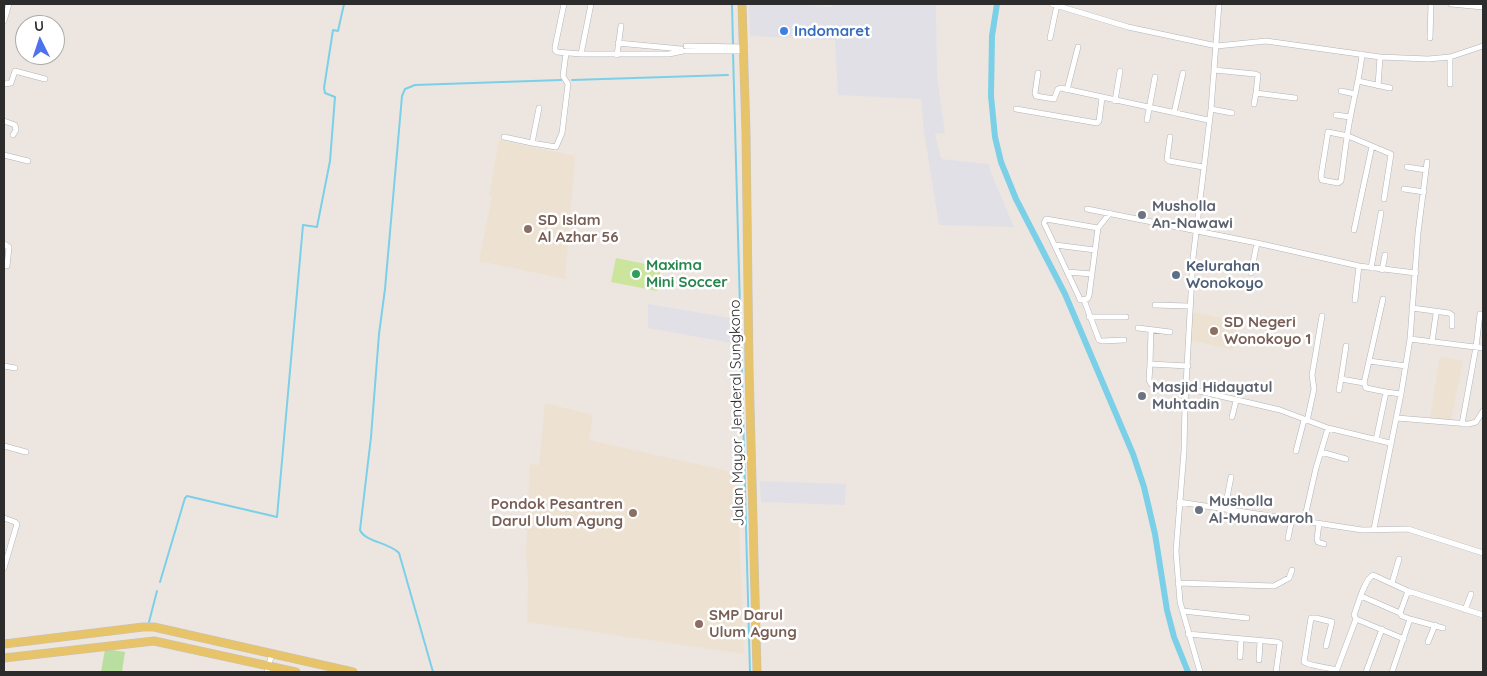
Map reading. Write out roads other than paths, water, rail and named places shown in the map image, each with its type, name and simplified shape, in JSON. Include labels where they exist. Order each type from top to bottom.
[{"type":"main road","name":"Jalan Mayor Jenderal Sungkono","points":[[742,4],[736,49],[746,133],[748,368],[757,672]]},
{"type":"main road","points":[[4,644],[154,627],[353,672]]},
{"type":"main road","points":[[42,639],[44,652]]},
{"type":"main road","points":[[4,658],[154,641],[268,669],[296,672]]},
{"type":"street","points":[[4,21],[9,4]]},
{"type":"street","points":[[564,4],[555,48],[557,52],[566,54],[669,54],[684,49]]},
{"type":"street","points":[[581,54],[591,4]]},
{"type":"street","points":[[1050,38],[1055,4],[1136,29],[1217,46],[1266,41],[1362,54],[1428,59],[1450,57],[1483,46]]},
{"type":"street","points":[[1200,672],[1183,611],[1178,583],[1176,551],[1184,451],[1195,230],[1217,46],[1219,4]]},
{"type":"street","points":[[1430,38],[1431,4]]},
{"type":"street","points":[[1451,4],[1483,7]]},
{"type":"street","points":[[617,54],[621,26]]},
{"type":"street","points":[[618,43],[684,49],[736,49]]},
{"type":"street","points":[[1067,90],[1078,47]]},
{"type":"street","points":[[504,137],[554,147],[558,145],[562,133],[568,84],[563,76],[566,54]]},
{"type":"street","points":[[1362,54],[1350,118],[1348,136],[1340,183],[1322,180],[1320,176],[1328,132],[1348,136],[1391,154],[1384,199]]},
{"type":"street","points":[[1378,86],[1380,56]]},
{"type":"street","points":[[1450,57],[1450,84]]},
{"type":"street","points":[[1214,70],[1258,75],[1254,104]]},
{"type":"street","points":[[4,84],[11,83],[15,71],[45,79]]},
{"type":"street","points":[[1115,101],[1120,71]]},
{"type":"street","points":[[1038,72],[1036,96],[1054,99],[1059,88],[1208,120]]},
{"type":"street","points":[[1174,113],[1182,73]]},
{"type":"street","points":[[1147,120],[1155,77]]},
{"type":"street","points":[[1358,81],[1390,88]]},
{"type":"street","points":[[1340,91],[1356,94]]},
{"type":"street","points":[[1256,93],[1295,98]]},
{"type":"street","points":[[1016,109],[1097,123],[1099,121],[1102,98]]},
{"type":"street","points":[[532,143],[539,108]]},
{"type":"street","points":[[1210,109],[1232,112]]},
{"type":"street","points":[[1336,115],[1350,118]]},
{"type":"street","points":[[4,120],[15,124],[16,130],[13,135]]},
{"type":"street","points":[[1170,137],[1167,159],[1169,161],[1203,167]]},
{"type":"street","points":[[1354,230],[1372,146]]},
{"type":"street","points":[[4,155],[28,161]]},
{"type":"street","points":[[1374,529],[1410,339],[1418,233],[1427,162]]},
{"type":"street","points":[[1407,167],[1426,170]]},
{"type":"street","points":[[1404,188],[1424,192]]},
{"type":"street","points":[[1087,209],[1258,243],[1359,266],[1416,273]]},
{"type":"street","points":[[1084,300],[1089,296],[1098,228],[1110,213]]},
{"type":"street","points":[[1371,268],[1381,213]]},
{"type":"street","points":[[1084,300],[1080,300],[1044,223],[1046,219],[1098,228]]},
{"type":"street","points":[[1251,273],[1258,243]]},
{"type":"street","points":[[4,244],[9,247],[7,266]]},
{"type":"street","points":[[1055,244],[1095,250]]},
{"type":"street","points":[[1382,270],[1385,255]]},
{"type":"street","points":[[1354,300],[1359,266]]},
{"type":"street","points":[[1067,272],[1092,274]]},
{"type":"street","points":[[1383,299],[1364,383],[1366,388],[1401,394]]},
{"type":"street","points":[[1084,300],[1099,340],[1124,340]]},
{"type":"street","points":[[1155,305],[1190,306]]},
{"type":"street","points":[[1412,308],[1449,313],[1452,315],[1452,326]]},
{"type":"street","points":[[1432,342],[1436,314]]},
{"type":"street","points":[[1462,424],[1481,322],[1480,314]]},
{"type":"street","points":[[1296,451],[1314,389],[1312,376],[1322,316]]},
{"type":"street","points":[[1089,317],[1126,317]]},
{"type":"street","points":[[1138,328],[1170,332]]},
{"type":"street","points":[[1151,330],[1149,380],[1151,384],[1280,410],[1328,428],[1390,443]]},
{"type":"street","points":[[1410,339],[1483,348]]},
{"type":"street","points":[[1339,390],[1346,346]]},
{"type":"street","points":[[1369,361],[1406,366]]},
{"type":"street","points":[[1150,364],[1188,366]]},
{"type":"street","points":[[4,366],[15,368]]},
{"type":"street","points":[[1341,379],[1364,383]]},
{"type":"street","points":[[1376,440],[1386,392]]},
{"type":"street","points":[[1232,417],[1236,401]]},
{"type":"street","points":[[1396,418],[1472,424],[1478,420],[1483,411]]},
{"type":"street","points":[[1304,521],[1328,428]]},
{"type":"street","points":[[4,446],[26,452]]},
{"type":"street","points":[[1321,452],[1346,460]]},
{"type":"street","points":[[1225,508],[1230,477]]},
{"type":"street","points":[[1179,502],[1362,530],[1408,529],[1483,553]]},
{"type":"street","points":[[4,518],[18,524],[4,568]]},
{"type":"street","points":[[1288,538],[1292,519]]},
{"type":"street","points":[[1319,524],[1317,539],[1318,542],[1324,544]]},
{"type":"street","points":[[1392,583],[1399,559]]},
{"type":"street","points":[[1178,583],[1274,586],[1288,578],[1292,570]]},
{"type":"street","points":[[1326,646],[1332,622],[1311,618],[1304,662],[1306,664],[1322,665],[1336,671],[1356,619],[1354,615],[1361,596],[1368,578],[1371,576],[1408,591],[1483,615]]},
{"type":"street","points":[[1400,613],[1408,591]]},
{"type":"street","points":[[1465,610],[1471,594]]},
{"type":"street","points":[[1361,596],[1400,613],[1402,616],[1443,628]]},
{"type":"street","points":[[1183,611],[1247,618]]},
{"type":"street","points":[[1356,619],[1404,639]]},
{"type":"street","points":[[1392,672],[1410,619]]},
{"type":"street","points":[[1428,642],[1435,626]]},
{"type":"street","points":[[1366,672],[1382,629]]},
{"type":"street","points":[[1188,634],[1280,643],[1276,672]]},
{"type":"street","points":[[1240,657],[1241,639]]},
{"type":"street","points":[[1258,660],[1260,641]]},
{"type":"street","points":[[268,669],[272,653]]},
{"type":"waterway","points":[[160,582],[187,496],[277,517],[303,225],[317,227],[330,161],[335,97],[325,93],[324,88],[333,30],[338,31],[344,4]]},
{"type":"waterway","points":[[732,4],[733,45]]},
{"type":"waterway","points":[[997,4],[992,36],[991,96],[995,137],[1001,162],[1016,199],[1065,294],[1133,454],[1144,487],[1155,534],[1167,610],[1174,637],[1188,672]]},
{"type":"waterway","points":[[733,52],[750,672]]},
{"type":"waterway","points":[[572,80],[728,75]]},
{"type":"waterway","points":[[433,672],[399,553],[389,546],[372,540],[360,530],[371,437],[402,96],[405,89],[415,85],[561,80]]},
{"type":"waterway","points":[[149,622],[157,591]]},
{"type":"place","name":"Indomaret","points":[[784,31]]},
{"type":"place","name":"Musholla An-Nawawi","points":[[1142,215]]},
{"type":"place","name":"SD Islam Al Azhar 56","points":[[528,229]]},
{"type":"place","name":"Maxima Mini Soccer","points":[[636,274]]},
{"type":"place","name":"Kelurahan Wonokoyo","points":[[1176,275]]},
{"type":"place","name":"SD Negeri Wonokoyo 1","points":[[1214,331]]},
{"type":"place","name":"Masjid Hidayatul Muhtadin","points":[[1142,396]]},
{"type":"place","name":"Musholla Al-Munawaroh","points":[[1199,510]]},
{"type":"place","name":"Pondok Pesantren Darul Ulum Agung","points":[[633,513]]},
{"type":"place","name":"SMP Darul Ulum Agung","points":[[699,624]]}]
